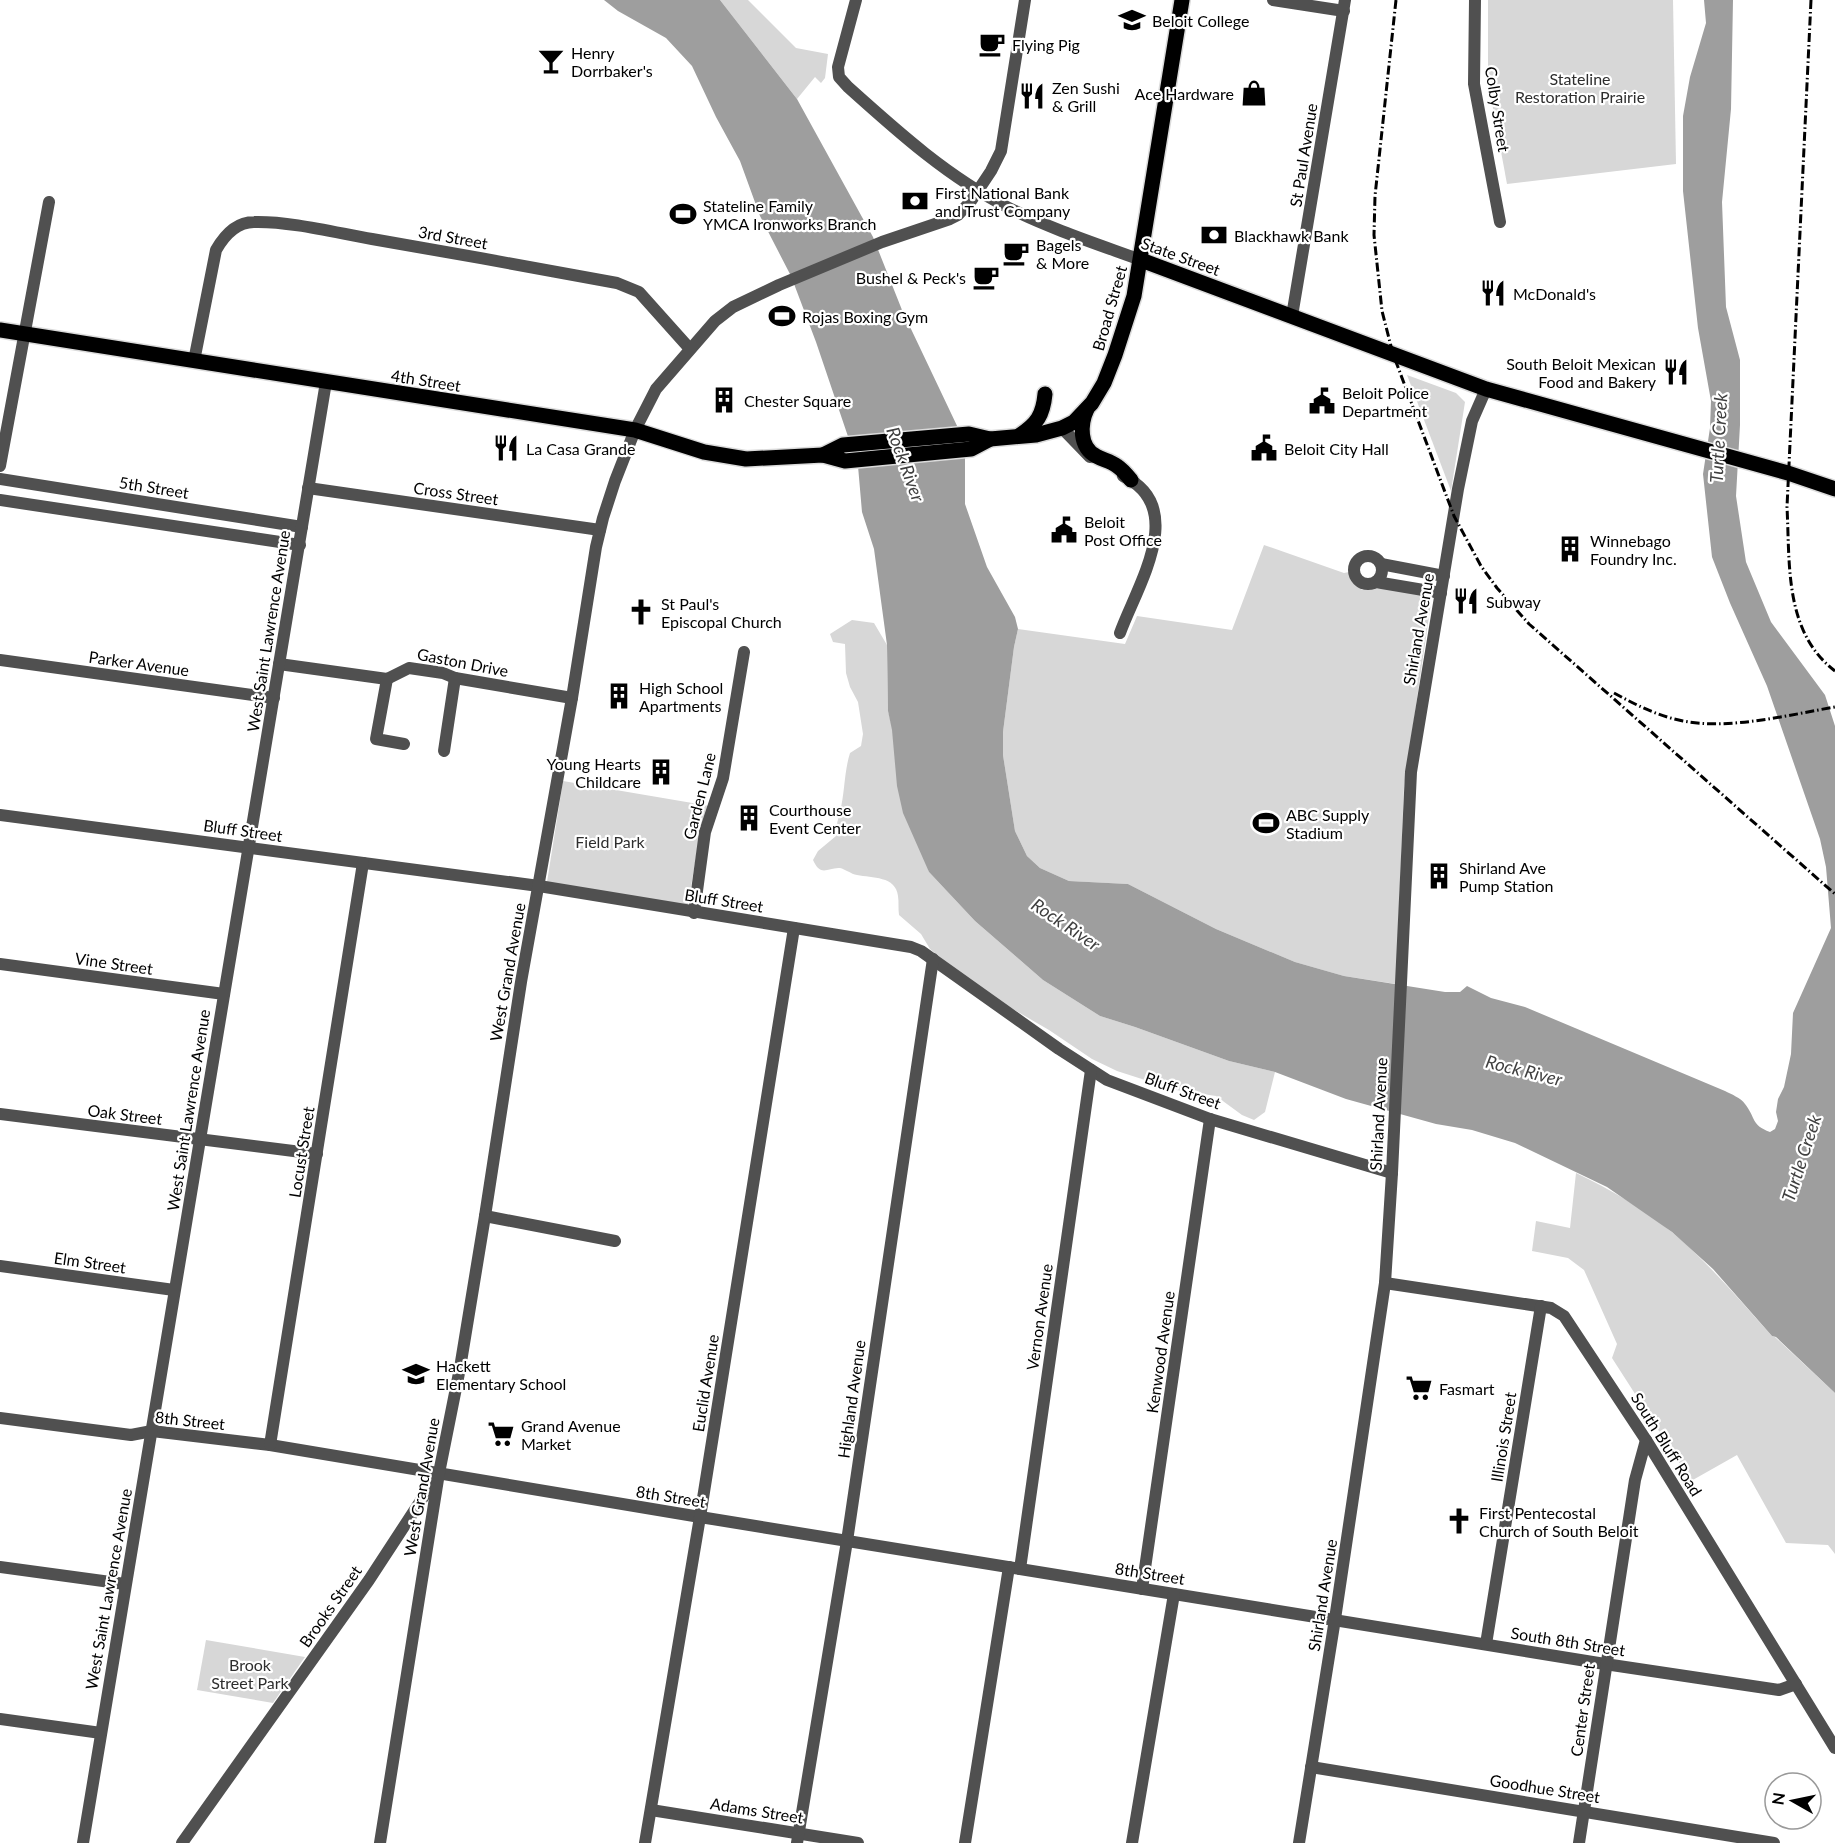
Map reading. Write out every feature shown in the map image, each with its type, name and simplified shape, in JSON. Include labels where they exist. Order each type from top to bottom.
[{"type":"main road","name":"Broad Street","points":[[844,453],[1036,435],[1074,422],[1088,408],[1104,383],[1126,326],[1141,260],[1182,0]]},
{"type":"main road","name":"State Street","points":[[1141,260],[1486,389],[1788,473],[1835,489]]},
{"type":"main road","name":"4th Street","points":[[0,330],[635,430],[725,457],[760,459],[844,453]]},
{"type":"main road","points":[[1017,438],[1039,420],[1045,394]]},
{"type":"main road","points":[[1088,408],[1082,428],[1086,447],[1093,455],[1117,466],[1135,483]]},
{"type":"street","name":"State Street","points":[[856,0],[838,67],[839,77],[848,87],[916,147],[978,190],[1028,217],[1141,260]]},
{"type":"street","name":"West Grand Avenue","points":[[380,1843],[439,1473],[460,1368],[520,982],[539,886],[600,530],[607,504],[635,430],[656,388],[715,321],[732,308],[779,285],[882,242],[950,219],[963,211],[991,171],[1001,151],[1024,0]]},
{"type":"street","points":[[1273,0],[1344,5]]},
{"type":"street","name":"Colby Street","points":[[1475,0],[1474,84],[1500,222]]},
{"type":"street","name":"St Paul Avenue","points":[[1292,316],[1344,5]]},
{"type":"street","points":[[0,466],[49,202]]},
{"type":"street","name":"3rd Street","points":[[194,361],[216,250],[223,238],[243,224],[254,222],[289,225],[617,284],[639,292],[690,349]]},
{"type":"street","name":"West Saint Lawrence Avenue","points":[[82,1843],[326,382]]},
{"type":"street","name":"Shirland Avenue","points":[[1299,1843],[1385,1282],[1410,776],[1458,489],[1472,421],[1486,389]]},
{"type":"street","points":[[1062,428],[1083,452],[1100,465],[1135,483],[1149,498],[1156,517],[1157,532],[1152,555],[1120,633]]},
{"type":"street","name":"5th Street","points":[[0,480],[302,526]]},
{"type":"street","name":"Cross Street","points":[[308,488],[600,530]]},
{"type":"street","points":[[0,500],[300,545]]},
{"type":"street","points":[[1376,582],[1382,574],[1381,564],[1375,557],[1366,556],[1358,559],[1354,567],[1355,576],[1362,583],[1376,582],[1441,593]]},
{"type":"street","points":[[1381,564],[1444,576]]},
{"type":"street","name":"Garden Lane","points":[[693,913],[705,832],[723,778],[744,652]]},
{"type":"street","name":"Parker Avenue","points":[[0,660],[274,698]]},
{"type":"street","name":"Gaston Drive","points":[[279,664],[387,679],[410,668],[572,698]]},
{"type":"street","points":[[444,751],[455,678]]},
{"type":"street","points":[[387,679],[376,739],[404,744]]},
{"type":"street","name":"Bluff Street","points":[[0,815],[539,886],[910,947],[933,959],[1107,1080],[1210,1119],[1392,1173]]},
{"type":"street","name":"Locust Street","points":[[270,1445],[363,863]]},
{"type":"street","name":"Euclid Avenue","points":[[645,1843],[700,1517],[794,928]]},
{"type":"street","name":"Highland Avenue","points":[[798,1838],[847,1541],[933,959]]},
{"type":"street","name":"Vine Street","points":[[0,964],[224,994]]},
{"type":"street","name":"Vernon Avenue","points":[[965,1843],[1014,1568],[1091,1070]]},
{"type":"street","name":"Oak Street","points":[[0,1114],[317,1154]]},
{"type":"street","name":"Kenwood Avenue","points":[[1142,1589],[1210,1119]]},
{"type":"street","points":[[484,1216],[615,1241]]},
{"type":"street","name":"Elm Street","points":[[0,1266],[174,1290]]},
{"type":"street","name":"South Bluff Road","points":[[1385,1282],[1541,1306],[1560,1312],[1646,1440],[1835,1748]]},
{"type":"street","name":"Illinois Street","points":[[1486,1644],[1541,1306]]},
{"type":"street","name":"8th Street","points":[[0,1418],[131,1435],[152,1431],[270,1445],[1335,1619]]},
{"type":"street","name":"Center Street","points":[[1579,1843],[1635,1480],[1646,1440]]},
{"type":"street","name":"Brooks Street","points":[[182,1843],[369,1580],[439,1473]]},
{"type":"street","points":[[0,1567],[125,1584]]},
{"type":"street","points":[[1132,1843],[1174,1594]]},
{"type":"street","name":"South 8th Street","points":[[1335,1619],[1605,1664],[1779,1690],[1796,1684]]},
{"type":"street","points":[[0,1719],[101,1733]]},
{"type":"street","name":"Goodhue Street","points":[[1311,1767],[1774,1843]]},
{"type":"street","name":"Adams Street","points":[[651,1810],[798,1838],[858,1843]]},
{"type":"green space","points":[[720,0],[748,0],[796,48],[828,54],[825,78],[821,83],[815,77],[797,99]]},
{"type":"green space","name":"Stateline Restoration Prairie","points":[[1488,0],[1673,0],[1676,164],[1507,184],[1488,81]]},
{"type":"green space","points":[[1407,375],[1456,393],[1465,402],[1451,491]]},
{"type":"green space","points":[[1264,545],[1344,573],[1349,572],[1353,582],[1362,590],[1380,588],[1428,596],[1431,603],[1404,787],[1396,984],[1344,976],[1295,962],[1216,929],[1128,884],[1069,881],[1040,868],[1027,856],[1015,831],[1003,755],[1003,732],[1018,629],[1125,644],[1137,616],[1232,630]]},
{"type":"green space","points":[[852,620],[874,623],[887,645],[888,711],[929,872],[975,921],[1043,980],[1100,1016],[1229,1061],[1275,1072],[1265,1112],[1254,1120],[1242,1115],[1216,1096],[1176,1090],[1117,1071],[1092,1059],[1049,1030],[999,1001],[957,972],[930,949],[921,934],[899,915],[896,889],[888,881],[855,874],[840,868],[819,869],[813,860],[818,851],[836,836],[848,760],[850,753],[861,746],[863,734],[858,702],[846,673],[845,644],[833,642],[830,634]]},
{"type":"green space","name":"Field Park","points":[[563,781],[710,806],[701,826],[688,905],[547,882]]},
{"type":"green space","points":[[1576,1173],[1626,1200],[1673,1233],[1712,1270],[1772,1336],[1835,1393],[1835,1554],[1828,1545],[1786,1543],[1737,1455],[1691,1481],[1612,1358],[1617,1344],[1584,1270],[1568,1258],[1532,1251],[1536,1221],[1570,1228]]},
{"type":"green space","name":"Brook Street Park","points":[[206,1640],[305,1657],[273,1703],[197,1690]]},
{"type":"water","points":[[604,0],[720,0],[797,99],[873,237],[902,310],[959,430],[965,455],[965,504],[987,567],[1015,617],[1018,629],[1003,732],[1003,755],[1015,831],[1027,856],[1040,868],[1069,881],[1128,884],[1216,929],[1295,962],[1344,976],[1445,992],[1460,992],[1467,986],[1491,998],[1525,1007],[1733,1095],[1743,1102],[1760,1127],[1770,1132],[1775,1129],[1778,1121],[1776,1112],[1778,1099],[1784,1087],[1791,1054],[1793,1013],[1831,928],[1826,867],[1820,839],[1767,686],[1712,557],[1703,474],[1710,428],[1711,401],[1698,328],[1683,191],[1683,116],[1690,77],[1706,23],[1704,0],[1733,0],[1731,109],[1722,202],[1726,307],[1740,360],[1740,425],[1736,496],[1746,562],[1771,622],[1825,695],[1835,726],[1835,1393],[1776,1337],[1772,1336],[1713,1269],[1672,1232],[1607,1187],[1515,1143],[1346,1099],[1275,1072],[1229,1061],[1100,1016],[1043,980],[975,921],[929,872],[903,813],[897,786],[888,711],[887,645],[874,549],[862,512],[858,466],[816,342],[791,276],[760,216],[740,161],[692,66],[666,38],[618,11]]},
{"type":"railway","points":[[1396,0],[1375,196],[1374,235],[1382,311],[1393,354],[1454,516],[1481,566],[1529,624],[1835,894]]},
{"type":"railway","points":[[1811,0],[1787,507],[1790,574],[1798,617],[1806,637],[1818,655],[1835,671]]},
{"type":"railway","points":[[1614,693],[1665,716],[1701,723],[1739,723],[1835,707]]},
{"type":"place","name":"Beloit College","points":[[1132,20]]},
{"type":"place","name":"Flying Pig","points":[[992,44]]},
{"type":"place","name":"Henry Dorrbaker's","points":[[551,61]]},
{"type":"place","name":"Ace Hardware","points":[[1254,93]]},
{"type":"place","name":"Zen Sushi & Grill","points":[[1032,96]]},
{"type":"place","name":"First National Bank and Trust Company","points":[[915,201]]},
{"type":"place","name":"Stateline Family YMCA Ironworks Branch","points":[[683,214]]},
{"type":"place","name":"Blackhawk Bank","points":[[1214,235]]},
{"type":"place","name":"Bagels & More","points":[[1016,253]]},
{"type":"place","name":"Bushel & Peck's","points":[[986,277]]},
{"type":"place","name":"McDonald's","points":[[1493,293]]},
{"type":"place","name":"Rojas Boxing Gym","points":[[782,316]]},
{"type":"place","name":"South Beloit Mexican Food and Bakery","points":[[1676,372]]},
{"type":"place","name":"Chester Square","points":[[724,400]]},
{"type":"place","name":"Beloit Police Department","points":[[1322,401]]},
{"type":"place","name":"La Casa Grande","points":[[506,448]]},
{"type":"place","name":"Beloit City Hall","points":[[1264,448]]},
{"type":"place","name":"Beloit Post Office","points":[[1064,530]]},
{"type":"place","name":"Winnebago Foundry Inc.","points":[[1570,549]]},
{"type":"place","name":"Subway","points":[[1466,601]]},
{"type":"place","name":"St Paul's Episcopal Church","points":[[641,612]]},
{"type":"place","name":"High School Apartments","points":[[619,696]]},
{"type":"place","name":"Young Hearts Childcare","points":[[661,772]]},
{"type":"place","name":"Courthouse Event Center","points":[[749,818]]},
{"type":"place","name":"ABC Supply Stadium","points":[[1266,823]]},
{"type":"place","name":"Shirland Ave Pump Station","points":[[1439,876]]},
{"type":"place","name":"Hackett Elementary School","points":[[416,1374]]},
{"type":"place","name":"Fasmart","points":[[1419,1388]]},
{"type":"place","name":"Grand Avenue Market","points":[[501,1434]]},
{"type":"place","name":"First Pentecostal Church of South Beloit","points":[[1459,1521]]},
{"type":"water label","name":"Turtle Creek","points":[[1718,438]]},
{"type":"water label","name":"Rock River","points":[[906,464]]},
{"type":"water label","name":"Rock River","points":[[1066,924]]},
{"type":"water label","name":"Rock River","points":[[1524,1070]]},
{"type":"water label","name":"Turtle Creek","points":[[1801,1158]]}]
